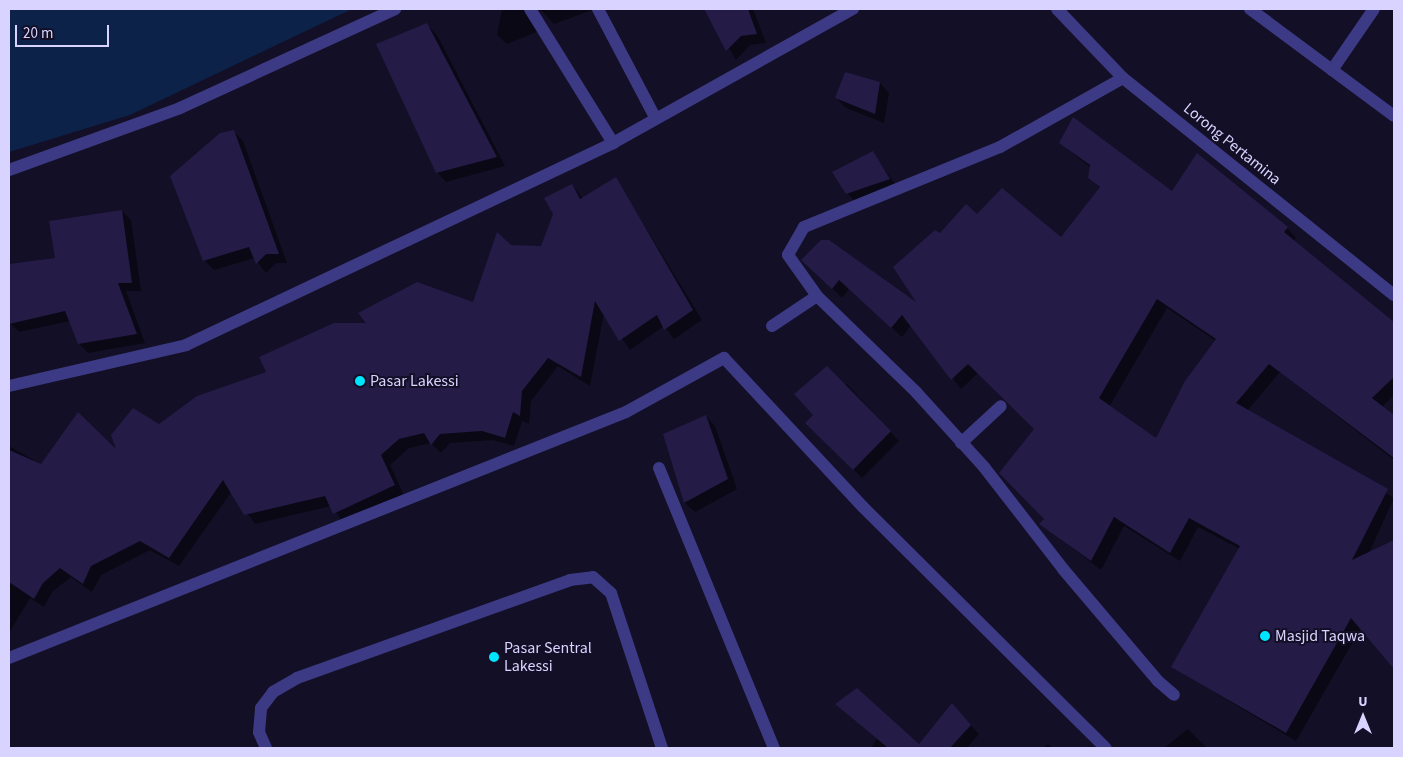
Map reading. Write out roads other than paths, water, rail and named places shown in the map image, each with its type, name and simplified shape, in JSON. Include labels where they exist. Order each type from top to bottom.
[{"type":"street","points":[[9,170],[180,108],[395,9]]},
{"type":"street","points":[[530,9],[613,144]]},
{"type":"street","points":[[598,9],[656,119]]},
{"type":"street","points":[[9,386],[186,345],[613,144],[853,9]]},
{"type":"street","name":"Lorong Pertamina","points":[[1058,9],[1123,78],[1394,296]]},
{"type":"street","points":[[1250,9],[1394,116]]},
{"type":"street","points":[[1332,70],[1374,9]]},
{"type":"street","points":[[1123,78],[1000,146],[804,227],[788,255],[817,296],[962,443],[1139,659],[1174,695]]},
{"type":"street","points":[[772,326],[817,296]]},
{"type":"street","points":[[9,658],[626,412],[724,358],[863,507],[1106,748]]},
{"type":"street","points":[[962,443],[1001,406]]},
{"type":"street","points":[[659,468],[774,748]]},
{"type":"street","points":[[266,748],[259,732],[261,708],[273,692],[297,678],[570,580],[593,577],[611,593],[662,748]]},
{"type":"water","points":[[9,9],[352,9],[130,115],[9,152]]},
{"type":"place","name":"Pasar Lakessi","points":[[360,381]]},
{"type":"place","name":"Masjid Taqwa","points":[[1265,636]]},
{"type":"place","name":"Pasar Sentral Lakessi","points":[[494,657]]}]
